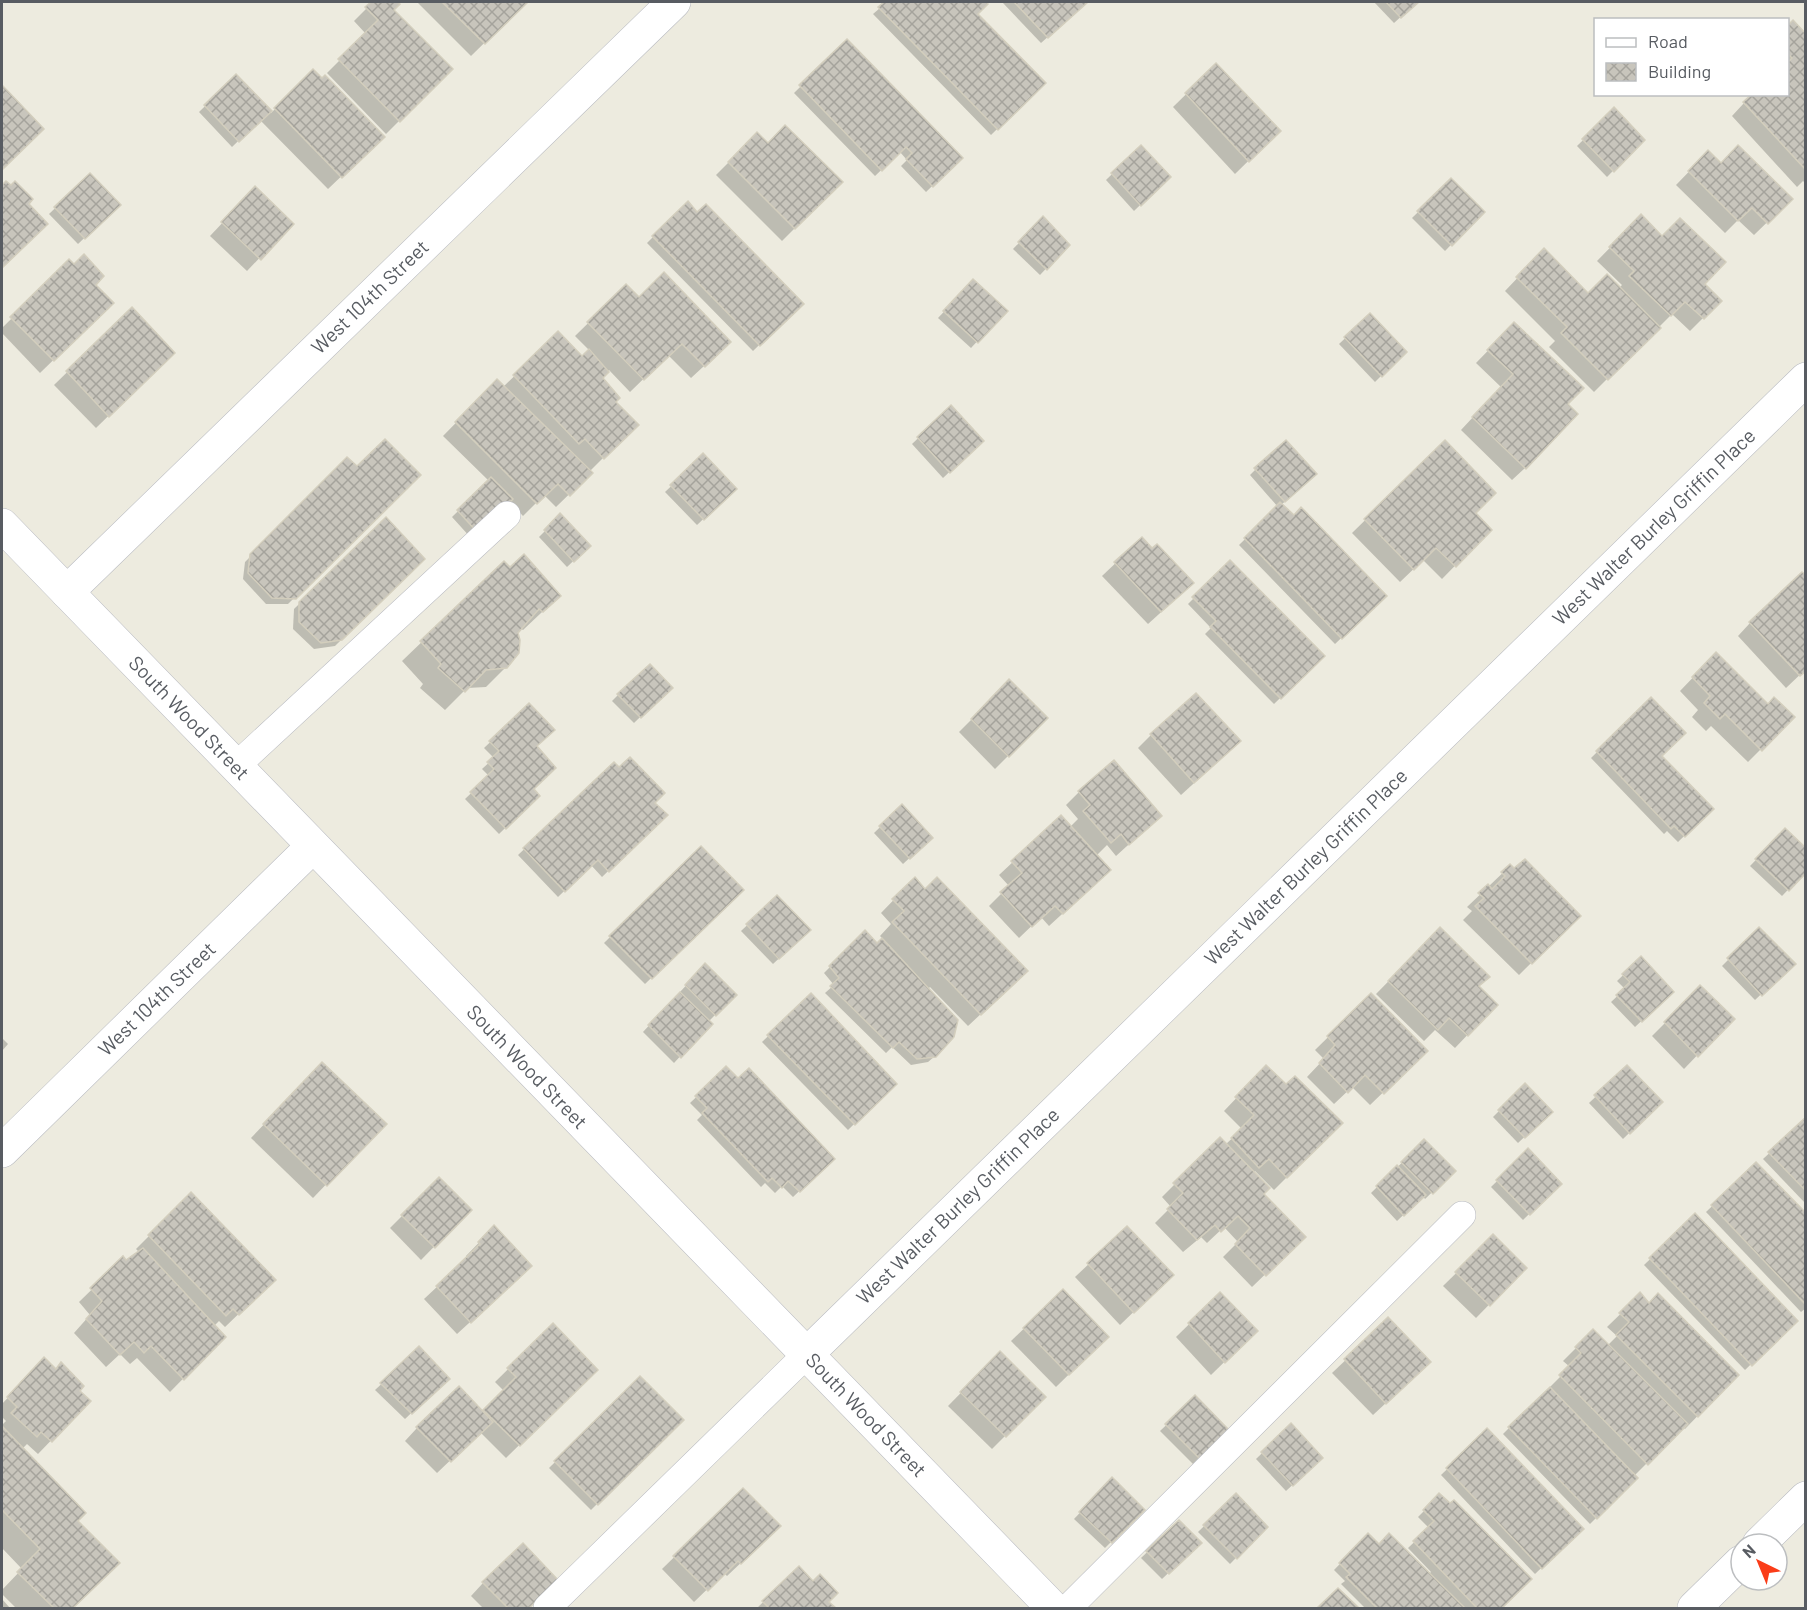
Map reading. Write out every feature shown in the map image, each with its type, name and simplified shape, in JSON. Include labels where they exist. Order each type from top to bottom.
[{"type":"street","name":"West 104th Street","points":[[67,592],[674,2]]},
{"type":"street","name":"West Walter Burley Griffin Place","points":[[807,1354],[1806,379]]},
{"type":"street","name":"South Wood Street","points":[[2,525],[1053,1608]]},
{"type":"street","name":"West 104th Street","points":[[2,1151],[314,846]]},
{"type":"street","points":[[1771,1532],[1806,1498]]},
{"type":"street","points":[[1694,1608],[1729,1574]]},
{"type":"lane","points":[[236,766],[507,515]]},
{"type":"lane","points":[[1068,1608],[1462,1215]]},
{"type":"lane","points":[[547,1608],[807,1354]]},
{"type":"building","points":[[371,2],[400,4],[394,10],[453,69],[400,122],[338,59],[378,20],[365,7]]},
{"type":"building","points":[[442,2],[528,2],[485,44]]},
{"type":"building","points":[[884,2],[986,2],[988,4],[978,14],[1046,83],[998,130],[878,7]]},
{"type":"building","points":[[1014,2],[1088,2],[1048,38]]},
{"type":"building","points":[[1386,2],[1419,2],[1401,18]]},
{"type":"building","points":[[1793,20],[1806,34],[1806,170],[1743,102],[1750,96],[1789,96],[1789,61],[1792,58],[1789,55],[1789,24]]},
{"type":"building","points":[[847,39],[963,158],[933,187],[906,159],[912,153],[906,147],[882,171],[799,85]]},
{"type":"building","points":[[1216,63],[1281,131],[1249,162],[1185,93]]},
{"type":"building","points":[[313,69],[322,78],[325,75],[385,137],[342,178],[274,108]]},
{"type":"building","points":[[236,74],[272,111],[239,142],[204,105]]},
{"type":"building","points":[[2,85],[44,129],[2,170]]},
{"type":"building","points":[[1614,107],[1645,140],[1614,172],[1582,139]]},
{"type":"building","points":[[785,125],[843,182],[795,229],[728,162],[757,132],[768,143]]},
{"type":"building","points":[[1141,145],[1171,177],[1141,206],[1111,173]]},
{"type":"building","points":[[1738,145],[1793,199],[1768,224],[1752,208],[1738,221],[1688,171],[1708,150],[1721,163]]},
{"type":"building","points":[[90,173],[121,205],[85,239],[54,207]]},
{"type":"building","points":[[1451,178],[1485,212],[1452,246],[1417,211]]},
{"type":"building","points":[[6,181],[11,185],[15,181],[33,199],[29,204],[48,224],[2,268],[2,185]]},
{"type":"building","points":[[255,186],[294,224],[261,260],[221,222]]},
{"type":"building","points":[[688,201],[697,212],[706,204],[804,304],[760,346],[652,236]]},
{"type":"building","points":[[1641,214],[1662,236],[1680,218],[1726,262],[1705,284],[1722,301],[1704,319],[1685,302],[1671,316],[1629,276],[1634,271],[1609,247]]},
{"type":"building","points":[[1043,216],[1070,245],[1047,270],[1018,242]]},
{"type":"building","points":[[1544,248],[1588,293],[1607,274],[1661,328],[1608,380],[1561,333],[1567,327],[1516,277]]},
{"type":"building","points":[[84,254],[104,276],[96,285],[114,303],[54,361],[10,317],[69,259],[74,264]]},
{"type":"building","points":[[664,272],[731,342],[705,367],[682,344],[644,380],[587,322],[626,284],[639,297]]},
{"type":"building","points":[[973,279],[1008,311],[978,343],[943,311]]},
{"type":"building","points":[[132,307],[175,353],[109,417],[66,371]]},
{"type":"building","points":[[1370,313],[1407,352],[1382,377],[1344,337]]},
{"type":"building","points":[[1514,322],[1584,388],[1568,404],[1578,414],[1526,469],[1472,417],[1513,374],[1487,350]]},
{"type":"building","points":[[558,331],[582,356],[589,349],[609,372],[603,378],[620,398],[616,402],[639,425],[604,459],[585,439],[579,444],[513,375]]},
{"type":"building","points":[[497,379],[593,473],[570,496],[558,484],[537,504],[455,422]]},
{"type":"building","points":[[951,405],[984,441],[950,473],[917,437]]},
{"type":"building","points":[[385,439],[421,475],[296,599],[272,598],[248,573],[250,554],[347,457],[357,466]]},
{"type":"building","points":[[1286,440],[1317,474],[1285,502],[1254,468]]},
{"type":"building","points":[[1445,440],[1496,493],[1476,513],[1492,530],[1456,567],[1436,548],[1414,570],[1364,519]]},
{"type":"building","points":[[703,453],[737,489],[704,520],[670,485]]},
{"type":"building","points":[[491,477],[513,499],[478,533],[457,510]]},
{"type":"building","points":[[1280,502],[1294,515],[1301,507],[1387,596],[1342,639],[1244,538]]},
{"type":"building","points":[[560,513],[591,546],[574,562],[544,530]]},
{"type":"building","points":[[386,517],[425,559],[342,640],[321,643],[299,622],[299,602]]},
{"type":"building","points":[[1142,537],[1152,548],[1157,544],[1194,583],[1161,612],[1114,562]]},
{"type":"building","points":[[524,554],[561,596],[543,612],[539,609],[518,633],[519,653],[507,668],[486,670],[465,692],[438,668],[441,664],[420,641],[504,561],[510,567]]},
{"type":"building","points":[[1230,560],[1325,656],[1281,699],[1210,627],[1216,621],[1192,597]]},
{"type":"building","points":[[1802,572],[1806,575],[1806,671],[1800,676],[1749,622]]},
{"type":"building","points":[[1716,652],[1768,704],[1774,697],[1795,717],[1762,751],[1725,714],[1720,719],[1704,703],[1710,696],[1692,677]]},
{"type":"building","points":[[650,664],[673,688],[641,718],[617,694]]},
{"type":"building","points":[[1009,679],[1048,718],[1009,757],[971,719]]},
{"type":"building","points":[[1196,693],[1241,741],[1194,783],[1150,734]]},
{"type":"building","points":[[1651,697],[1686,733],[1662,756],[1714,809],[1685,837],[1674,826],[1671,829],[1596,751]]},
{"type":"building","points":[[529,703],[555,730],[537,746],[556,768],[534,789],[540,796],[506,829],[470,792],[494,769],[487,762],[499,751],[489,741]]},
{"type":"building","points":[[630,757],[665,793],[655,803],[668,815],[609,872],[598,860],[565,892],[523,848],[614,762],[619,767]]},
{"type":"building","points":[[1114,760],[1162,816],[1129,845],[1121,834],[1111,843],[1083,811],[1090,805],[1078,791]]},
{"type":"building","points":[[902,804],[933,838],[910,859],[879,826]]},
{"type":"building","points":[[1061,815],[1111,870],[1063,914],[1055,906],[1032,927],[1000,892],[1022,873],[1011,861]]},
{"type":"building","points":[[1785,828],[1806,848],[1806,873],[1789,891],[1755,859]]},
{"type":"building","points":[[701,846],[744,890],[652,979],[609,936]]},
{"type":"building","points":[[1525,859],[1581,916],[1532,964],[1475,906],[1484,898],[1478,893],[1488,884],[1492,889],[1505,876],[1501,872],[1510,864],[1514,868]]},
{"type":"building","points":[[915,877],[925,889],[937,877],[1028,971],[981,1015],[892,922],[904,911],[892,899]]},
{"type":"building","points":[[777,895],[811,930],[779,959],[746,924]]},
{"type":"building","points":[[1440,927],[1490,977],[1479,986],[1498,1005],[1468,1036],[1449,1018],[1438,1030],[1388,981]]},
{"type":"building","points":[[1759,927],[1796,964],[1762,996],[1727,958]]},
{"type":"building","points":[[865,930],[877,943],[882,938],[958,1020],[954,1037],[936,1057],[917,1059],[899,1042],[893,1048],[830,986],[839,978],[829,966]]},
{"type":"building","points":[[1641,956],[1674,992],[1642,1022],[1616,995],[1630,982],[1622,974]]},
{"type":"building","points":[[705,963],[737,995],[716,1016],[685,985]]},
{"type":"building","points":[[1700,985],[1735,1019],[1698,1057],[1664,1022]]},
{"type":"building","points":[[680,992],[713,1024],[681,1058],[648,1025]]},
{"type":"building","points":[[811,993],[897,1084],[855,1125],[767,1035]]},
{"type":"building","points":[[1371,993],[1428,1051],[1384,1094],[1365,1075],[1348,1093],[1319,1063],[1335,1045],[1327,1036]]},
{"type":"building","points":[[322,1062],[387,1124],[327,1186],[263,1124]]},
{"type":"building","points":[[1266,1065],[1286,1084],[1295,1076],[1343,1123],[1287,1178],[1269,1159],[1259,1168],[1231,1138],[1254,1115],[1235,1097]]},
{"type":"building","points":[[1627,1065],[1663,1102],[1630,1134],[1594,1095]]},
{"type":"building","points":[[726,1066],[738,1078],[749,1068],[835,1159],[800,1192],[788,1181],[782,1188],[772,1178],[768,1182],[702,1113],[707,1108],[695,1096]]},
{"type":"building","points":[[1525,1083],[1553,1112],[1525,1138],[1498,1110]]},
{"type":"building","points":[[1806,1117],[1806,1191],[1768,1152]]},
{"type":"building","points":[[1220,1137],[1270,1188],[1264,1194],[1306,1237],[1266,1276],[1235,1244],[1250,1228],[1238,1216],[1221,1232],[1215,1225],[1197,1240],[1167,1209],[1183,1193],[1173,1183]]},
{"type":"building","points":[[1424,1139],[1456,1171],[1433,1194],[1401,1162]]},
{"type":"building","points":[[1528,1148],[1562,1184],[1530,1215],[1496,1180]]},
{"type":"building","points":[[1756,1162],[1806,1213],[1806,1305],[1711,1205]]},
{"type":"building","points":[[1397,1165],[1426,1195],[1404,1216],[1376,1186]]},
{"type":"building","points":[[439,1177],[472,1210],[435,1248],[401,1215]]},
{"type":"building","points":[[191,1192],[276,1280],[239,1315],[233,1309],[226,1316],[148,1235]]},
{"type":"building","points":[[1695,1213],[1798,1321],[1752,1366],[1649,1258]]},
{"type":"building","points":[[494,1225],[532,1266],[471,1323],[436,1286],[480,1244],[478,1242]]},
{"type":"building","points":[[1127,1226],[1174,1275],[1134,1313],[1087,1263]]},
{"type":"building","points":[[1493,1234],[1527,1268],[1490,1306],[1455,1272]]},
{"type":"building","points":[[143,1248],[226,1337],[184,1380],[151,1346],[144,1353],[134,1342],[120,1355],[86,1319],[102,1301],[90,1288],[123,1256],[126,1260]]},
{"type":"building","points":[[1063,1289],[1109,1337],[1069,1375],[1023,1328]]},
{"type":"building","points":[[1220,1292],[1258,1331],[1225,1363],[1188,1323]]},
{"type":"building","points":[[1640,1292],[1649,1303],[1658,1293],[1739,1375],[1698,1417],[1616,1335],[1629,1322],[1619,1313]]},
{"type":"building","points":[[1388,1317],[1431,1362],[1386,1404],[1344,1359]]},
{"type":"building","points":[[553,1323],[598,1370],[520,1446],[483,1410],[516,1377],[507,1368]]},
{"type":"building","points":[[1593,1329],[1688,1424],[1648,1465],[1559,1375],[1581,1353],[1575,1347]]},
{"type":"building","points":[[419,1346],[450,1379],[412,1414],[380,1383]]},
{"type":"building","points":[[1000,1351],[1046,1397],[1006,1437],[960,1392]]},
{"type":"building","points":[[44,1357],[56,1369],[61,1362],[84,1386],[80,1391],[91,1401],[52,1442],[41,1432],[37,1437],[11,1413],[17,1407],[7,1397]]},
{"type":"building","points":[[640,1376],[684,1420],[598,1505],[554,1461]]},
{"type":"building","points":[[459,1386],[493,1422],[451,1462],[416,1427]]},
{"type":"building","points":[[1550,1387],[1638,1478],[1597,1519],[1508,1427]]},
{"type":"building","points":[[1195,1395],[1228,1429],[1200,1459],[1165,1424]]},
{"type":"building","points":[[1291,1423],[1323,1458],[1293,1486],[1261,1452]]},
{"type":"building","points":[[2,1426],[86,1513],[78,1521],[120,1563],[73,1608],[54,1608],[17,1572],[40,1549],[2,1510]]},
{"type":"building","points":[[1487,1428],[1584,1529],[1542,1569],[1446,1468]]},
{"type":"building","points":[[1112,1477],[1145,1510],[1112,1543],[1079,1512]]},
{"type":"building","points":[[743,1488],[781,1526],[741,1564],[738,1561],[708,1591],[673,1556]]},
{"type":"building","points":[[1236,1493],[1268,1527],[1237,1559],[1203,1525]]},
{"type":"building","points":[[1439,1493],[1450,1503],[1454,1500],[1532,1579],[1502,1608],[1477,1608],[1413,1541],[1434,1521],[1423,1510]]},
{"type":"building","points":[[1179,1520],[1202,1543],[1169,1574],[1146,1551]]},
{"type":"building","points":[[1368,1533],[1379,1544],[1389,1533],[1465,1608],[1377,1608],[1346,1577],[1350,1574],[1339,1563]]},
{"type":"building","points":[[523,1543],[558,1580],[529,1608],[508,1608],[482,1582]]},
{"type":"building","points":[[799,1566],[813,1581],[820,1574],[838,1593],[829,1602],[836,1608],[769,1608],[762,1601]]},
{"type":"building","points":[[1338,1588],[1359,1608],[1317,1608]]}]
